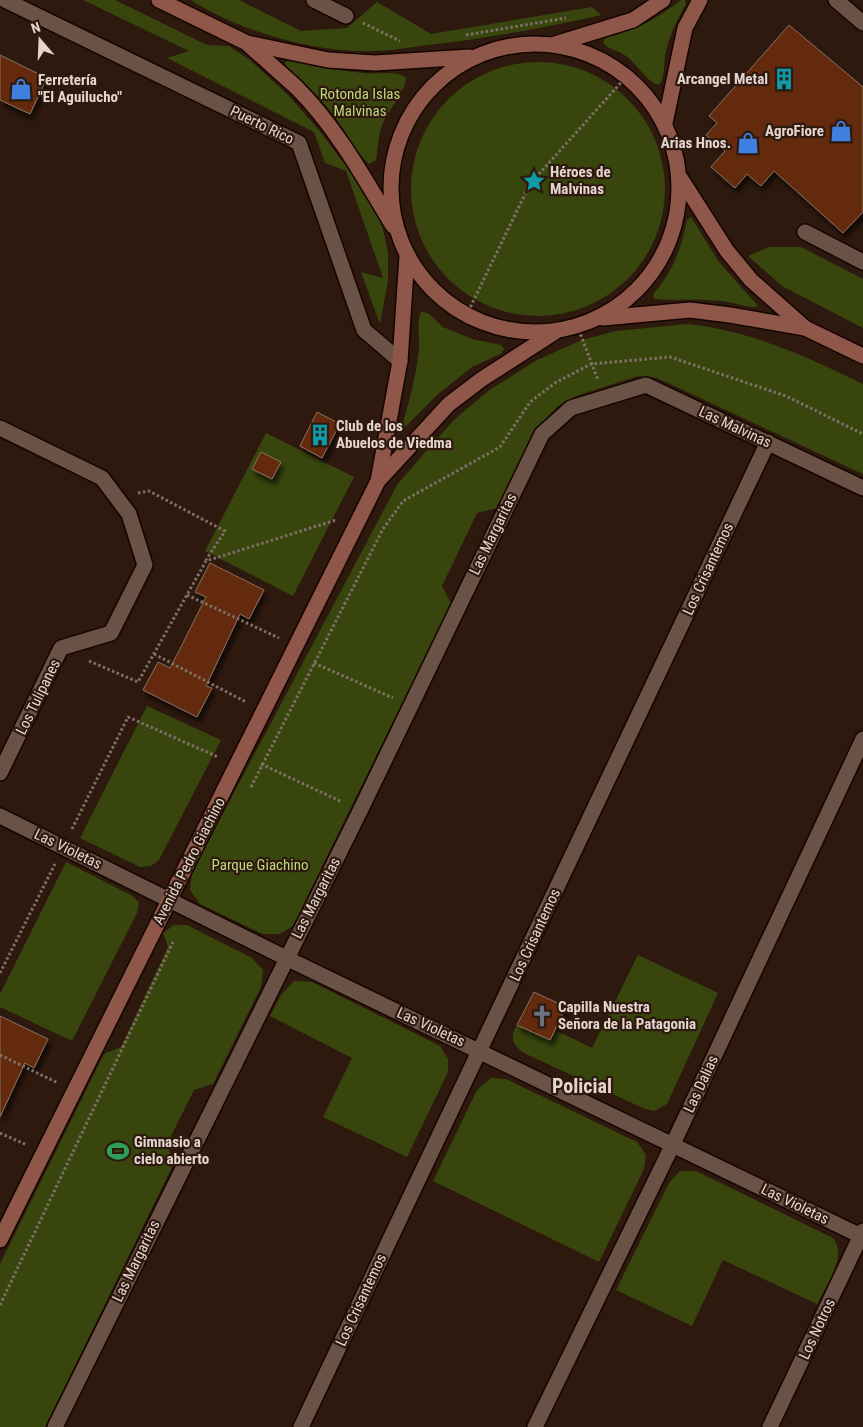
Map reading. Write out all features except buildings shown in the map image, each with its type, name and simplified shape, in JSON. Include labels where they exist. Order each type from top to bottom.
[{"type":"main road","points":[[159,0],[247,43],[337,61],[375,63],[470,57],[511,46],[555,44],[633,20],[663,0]]},
{"type":"main road","points":[[665,123],[685,28],[700,0]]},
{"type":"main road","points":[[247,43],[298,89],[358,167],[396,231],[407,256],[423,280],[466,316],[505,329],[555,332],[602,318],[690,310],[730,314],[805,328],[863,356]]},
{"type":"main road","points":[[555,44],[599,60],[640,88],[665,123],[681,179],[708,223],[733,258],[752,280],[805,328]]},
{"type":"main road","points":[[396,231],[392,179],[402,130],[426,92],[470,57]]},
{"type":"main road","points":[[602,318],[640,286],[665,250],[679,207],[681,179]]},
{"type":"main road","name":"Avenida Pedro Giachino","points":[[0,1240],[378,482],[400,361],[407,256]]},
{"type":"main road","name":"Avenida Pedro Giachino","points":[[378,482],[449,404],[482,378],[555,332]]},
{"type":"street","name":"Puerto Rico","points":[[5,0],[299,143],[364,330],[400,361]]},
{"type":"street","points":[[314,0],[346,16]]},
{"type":"street","points":[[836,0],[863,23]]},
{"type":"street","points":[[805,232],[862,260]]},
{"type":"street","name":"Las Malvinas","points":[[604,397],[646,385],[863,488]]},
{"type":"street","name":"Las Margaritas","points":[[55,1427],[360,811],[542,434],[571,408],[604,397]]},
{"type":"street","points":[[0,428],[102,478],[116,496]]},
{"type":"street","name":"Los Crisantemos","points":[[301,1427],[768,442]]},
{"type":"street","name":"Los Tulipanes","points":[[0,773],[61,648],[111,633],[145,565],[130,514],[116,496]]},
{"type":"street","name":"Las Dalias","points":[[535,1427],[673,1144],[863,739]]},
{"type":"street","name":"Las Violetas","points":[[0,816],[190,908],[286,958],[862,1235]]},
{"type":"street","name":"Los Notros","points":[[770,1427],[862,1235]]},
{"type":"path","points":[[346,16],[402,41],[408,41]]},
{"type":"path","points":[[461,36],[569,17]]},
{"type":"path","points":[[466,316],[530,184],[626,77]]},
{"type":"path","points":[[577,325],[604,397]]},
{"type":"path","points":[[249,790],[383,529],[403,501],[500,447],[530,402],[555,383],[591,364],[670,357],[786,396],[863,434]]},
{"type":"path","points":[[61,648],[138,682],[224,531],[149,491],[116,496]]},
{"type":"path","points":[[206,560],[364,511]]},
{"type":"path","points":[[154,654],[264,711]]},
{"type":"path","points":[[0,972],[128,717],[224,760],[262,764],[360,811]]},
{"type":"path","points":[[0,1305],[190,908]]},
{"type":"path","points":[[0,1054],[74,1091]]},
{"type":"path","points":[[0,1133],[44,1152]]},
{"type":"green space","points":[[83,0],[115,0],[207,45],[229,46],[251,61],[289,96],[318,129],[353,175],[382,225],[388,252],[388,281],[380,324],[361,272],[383,278],[346,171],[325,163],[314,132],[167,58],[189,51]]},
{"type":"green space","points":[[191,0],[239,0],[301,31],[347,28],[377,2],[431,34],[592,7],[601,15],[472,39],[386,50],[350,51],[278,38],[231,21]]},
{"type":"green space","points":[[681,0],[685,0],[686,4],[670,39],[665,55],[663,77],[659,85],[650,80],[628,57],[607,47],[603,42],[605,38],[645,24]]},
{"type":"green space","name":"Rotonda Islas Malvinas","points":[[291,61],[346,71],[396,74],[406,77],[400,95],[382,125],[376,160],[369,164],[364,159],[326,106],[286,66],[285,62]]},
{"type":"green space","name":"Rotonda Islas Malvinas","points":[[538,62],[563,65],[586,72],[598,77],[628,99],[650,129],[655,141],[662,164],[665,189],[662,214],[655,237],[650,249],[628,279],[598,301],[586,306],[563,313],[538,316],[513,313],[490,306],[478,301],[448,279],[426,249],[421,237],[414,214],[411,189],[414,164],[421,141],[426,129],[448,99],[478,77],[490,72],[513,65]]},
{"type":"green space","points":[[691,217],[719,262],[758,306],[751,307],[709,300],[654,299],[655,292],[674,263],[687,220]]},
{"type":"green space","points":[[769,247],[801,247],[863,279],[863,328],[782,286],[748,256]]},
{"type":"green space","points":[[421,312],[428,313],[443,327],[472,339],[501,345],[504,349],[502,353],[472,367],[437,395],[405,427],[403,423],[418,359]]},
{"type":"green space","name":"Parque Giachino","points":[[687,324],[733,332],[778,346],[863,384],[863,474],[657,378],[638,376],[576,396],[557,407],[535,430],[497,508],[477,513],[442,586],[451,603],[293,926],[280,934],[263,934],[200,904],[190,890],[192,872],[397,485],[456,418],[491,389],[537,360],[582,340],[616,331]]},
{"type":"green space","points":[[266,433],[354,477],[293,596],[205,551]]},
{"type":"green space","points":[[147,706],[221,740],[159,860],[151,866],[140,867],[80,838]]},
{"type":"green space","points":[[66,862],[133,896],[139,903],[137,913],[72,1041],[0,1007],[0,994]]},
{"type":"green space","points":[[174,925],[187,925],[252,958],[263,970],[261,987],[213,1084],[194,1090],[167,1144],[174,1163],[45,1427],[0,1427],[0,1264],[104,1054],[121,1047],[168,947],[163,933]]},
{"type":"green space","points":[[638,955],[718,993],[667,1104],[654,1111],[645,1109],[526,1054],[515,1045],[513,1038],[517,1025],[549,1040],[555,1030],[592,1048]]},
{"type":"green space","points":[[294,981],[312,982],[440,1046],[448,1059],[448,1072],[407,1157],[323,1117],[352,1058],[270,1016],[281,995]]},
{"type":"green space","points":[[491,1078],[506,1079],[637,1142],[646,1155],[644,1169],[599,1262],[433,1181],[477,1090]]},
{"type":"green space","points":[[680,1171],[696,1171],[833,1238],[837,1245],[837,1262],[817,1304],[723,1260],[692,1326],[616,1290],[669,1183]]},
{"type":"place","name":"Arcangel Metal","points":[[784,79]]},
{"type":"place","name":"Ferretería \"El Aguilucho\"","points":[[21,89]]},
{"type":"place","name":"AgroFiore","points":[[841,131]]},
{"type":"place","name":"Arias Hnos.","points":[[748,143]]},
{"type":"place","name":"Héroes de Malvinas","points":[[534,181]]},
{"type":"place","name":"Club de los Abuelos de Viedma","points":[[320,435]]},
{"type":"place","name":"Capilla Nuestra Señora de la Patagonia","points":[[542,1016]]},
{"type":"place","name":"Gimnasio a cielo abierto","points":[[118,1151]]},
{"type":"district","name":"Policial","points":[[582,1086]]}]
